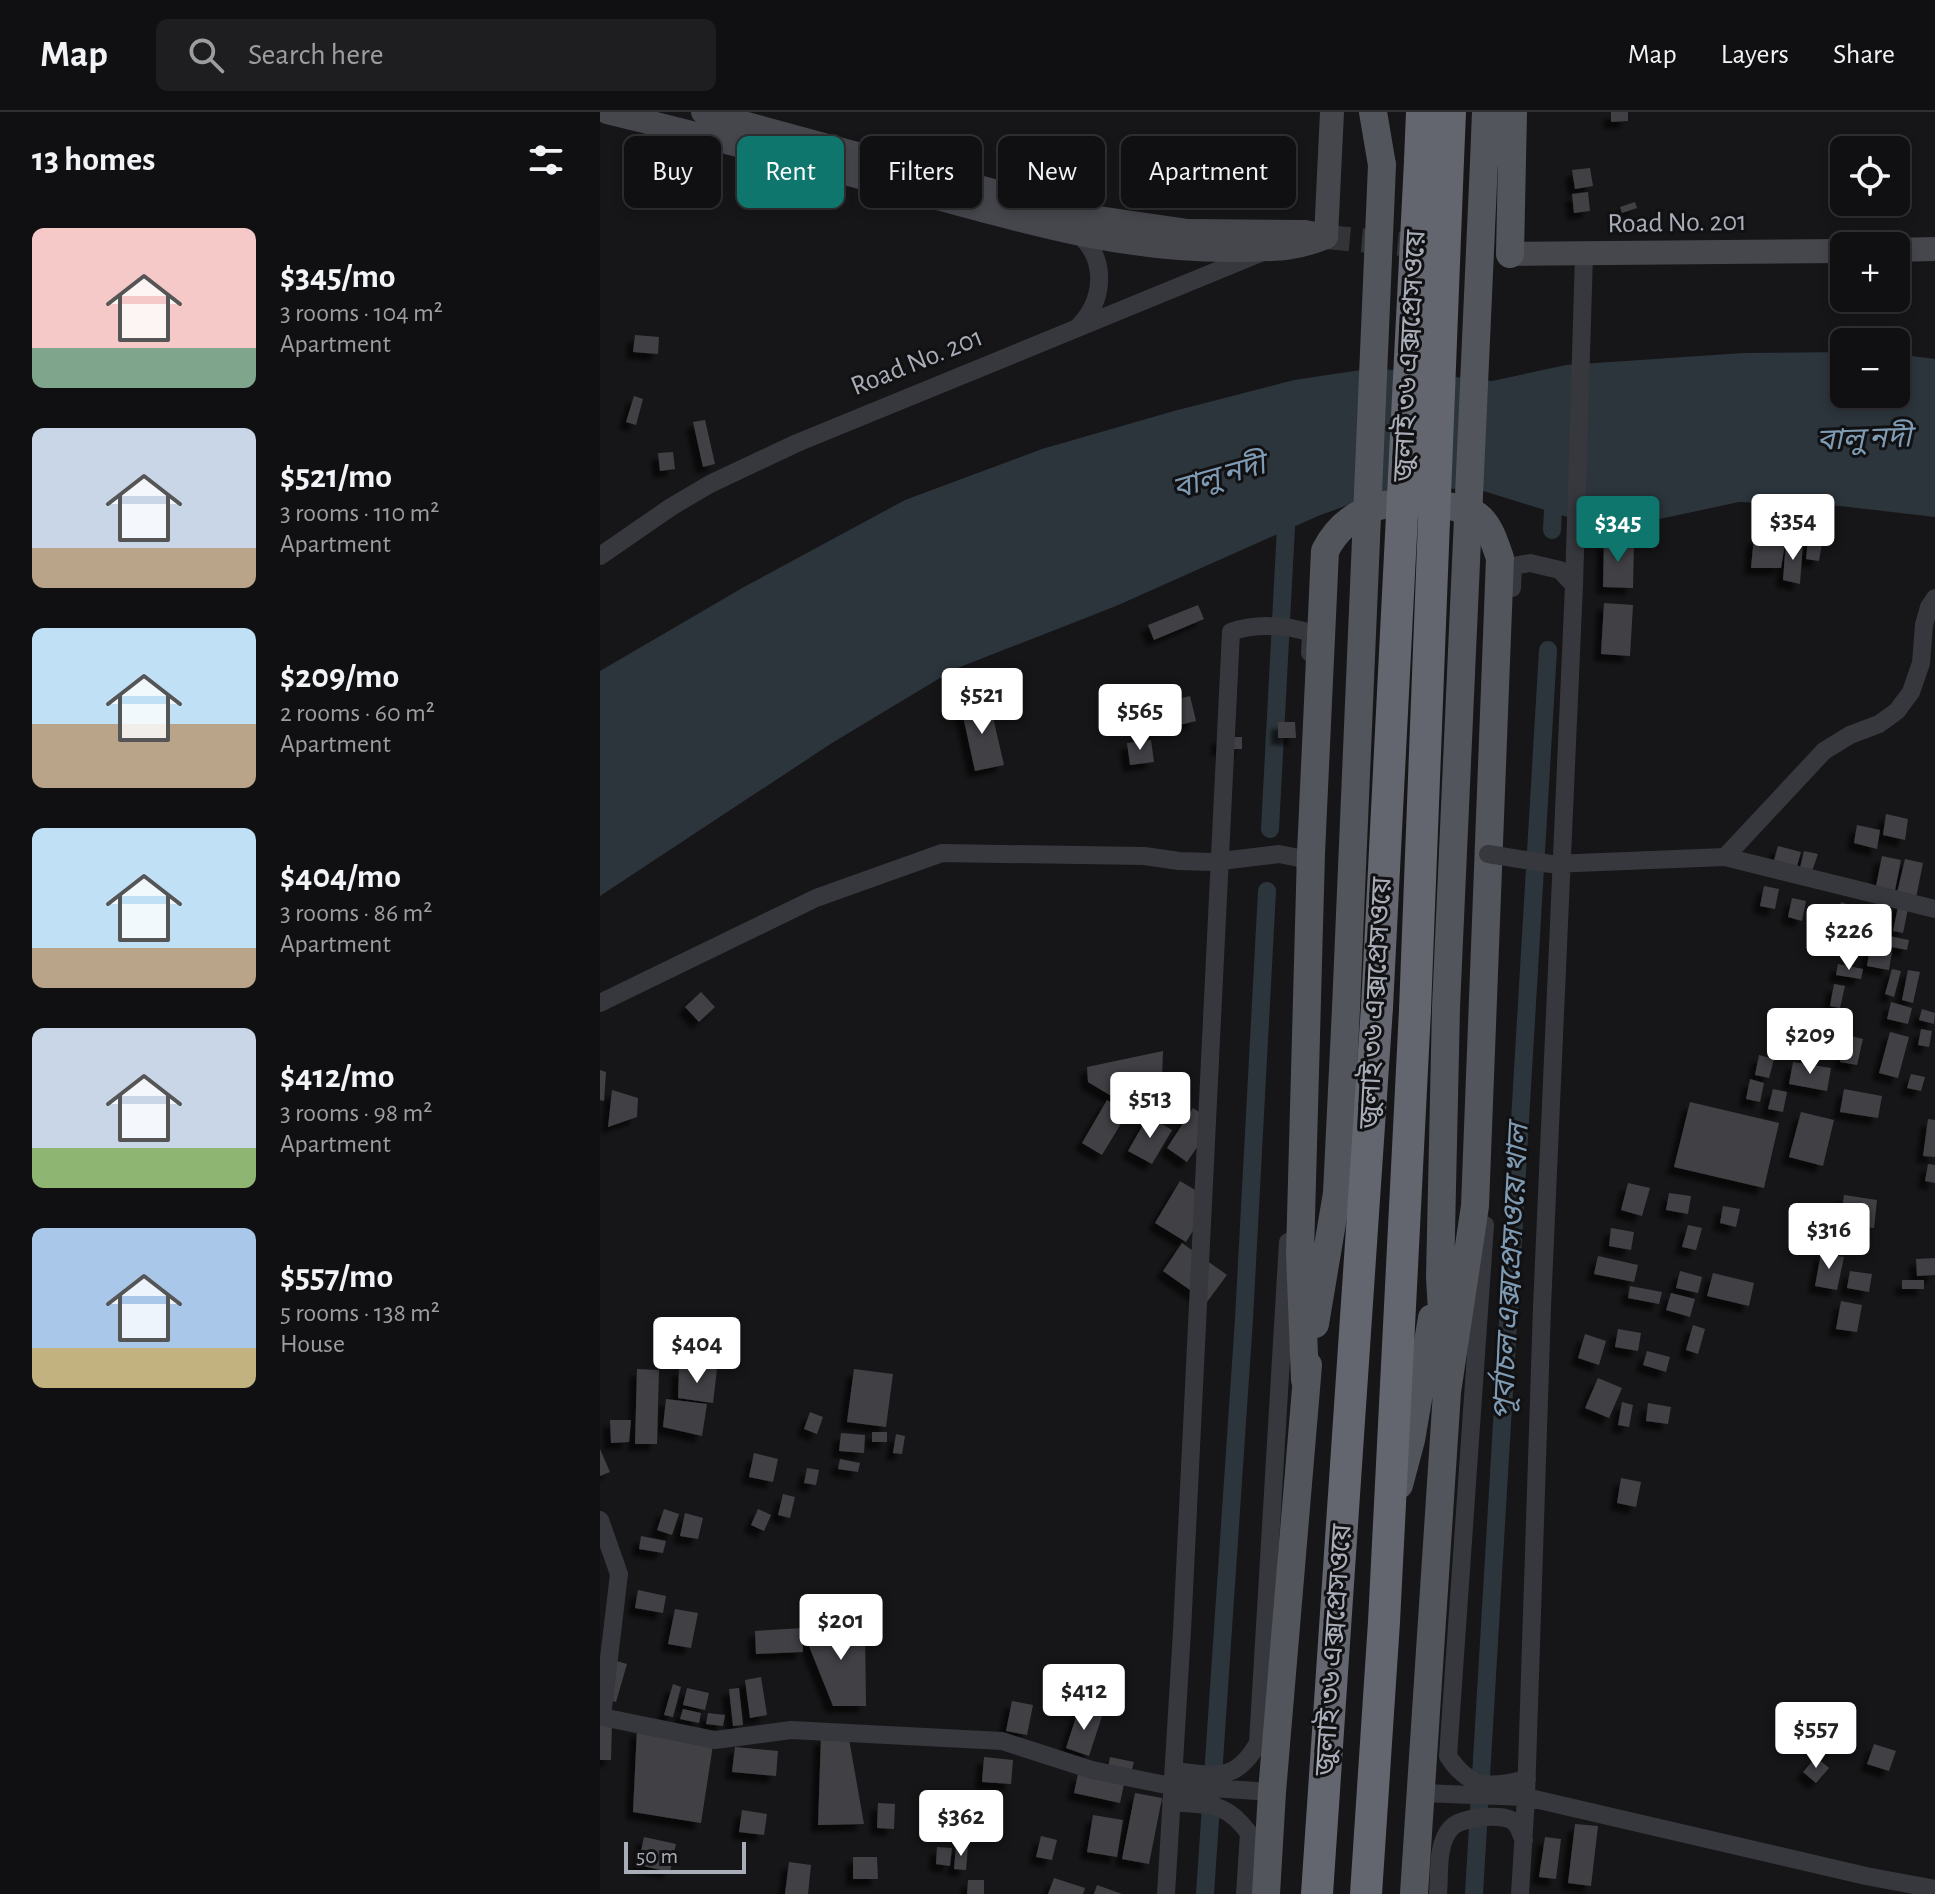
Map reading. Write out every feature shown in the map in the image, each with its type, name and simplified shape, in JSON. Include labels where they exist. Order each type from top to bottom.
[{"type":"highway","name":"জুলাই ৩৬ এক্সপ্রেসওয়ে","points":[[1366,1894],[1388,1528],[1430,1009],[1434,161],[1422,112]]},
{"type":"highway","name":"জুলাই ৩৬ এক্সপ্রেসওয়ে","points":[[1317,1894],[1351,1381],[1362,1007],[1434,161],[1450,112]]},
{"type":"main road","points":[[1373,112],[1382,165]]},
{"type":"main road","points":[[1266,1894],[1260,1791],[1305,1380],[1337,1193],[1362,1007],[1382,165],[1387,112]]},
{"type":"main road","points":[[1414,1894],[1432,1793],[1447,1392],[1430,1009],[1486,112]]},
{"type":"main road","points":[[1510,254],[1513,112]]},
{"type":"main road","points":[[1305,1380],[1300,1254],[1307,864],[1325,551],[1335,532],[1379,506],[1447,504],[1479,516],[1491,533],[1500,558],[1494,855],[1475,1206],[1447,1392]]},
{"type":"main road","points":[[1337,1193],[1351,1381]]},
{"type":"main road","points":[[1388,1528],[1411,1440],[1440,1278]]},
{"type":"street","points":[[607,112],[1082,225],[1188,231],[1295,232],[1326,237],[1332,112]]},
{"type":"street","points":[[703,112],[1082,225],[1094,252],[1100,280],[1094,307],[1073,332]]},
{"type":"street","name":"Road No. 201","points":[[1082,225],[1169,249],[1269,250],[1299,247],[1326,237]]},
{"type":"street","points":[[1910,250],[1935,249]]},
{"type":"street","name":"Road No. 201","points":[[600,556],[710,484],[797,443],[1269,250]]},
{"type":"street","name":"Road No. 201","points":[[1510,254],[1830,251]]},
{"type":"street","points":[[1520,1894],[1556,864],[1574,582],[1584,255]]},
{"type":"street","points":[[1574,582],[1560,570],[1530,563],[1513,566],[1494,855],[1485,1216],[1448,1756],[1458,1772],[1471,1782],[1522,1791],[1866,1876],[1935,1889]]},
{"type":"street","points":[[1725,857],[1824,751],[1850,735],[1879,724],[1897,711],[1911,692],[1921,663],[1924,625],[1935,598]]},
{"type":"street","points":[[1166,1894],[1174,1786],[1231,632],[1248,626],[1300,630],[1311,633],[1307,864],[1258,1743],[1237,1770],[1174,1786]]},
{"type":"street","points":[[600,1003],[816,898],[942,853],[1144,856],[1179,861],[1220,861],[1288,854],[1307,864]]},
{"type":"street","points":[[1494,855],[1556,864],[1725,857],[1935,909]]},
{"type":"street","points":[[600,1520],[619,1574],[602,1717],[715,1740],[791,1730],[1002,1741],[1092,1770],[1174,1786],[1260,1791]]},
{"type":"street","points":[[1174,1786],[1235,1814],[1249,1833],[1245,1894]]},
{"type":"street","points":[[1432,1793],[1522,1791]]},
{"type":"street","points":[[1438,1894],[1441,1847],[1452,1826],[1471,1817],[1508,1818],[1515,1822],[1524,1840]]},
{"type":"water","name":"বালু নদী","points":[[1830,352],[1830,408],[1910,408],[1910,356],[1935,359],[1935,517],[1840,506],[1739,502],[1627,526],[1577,520],[1474,488],[1386,491],[1318,516],[1116,606],[955,669],[832,743],[600,896],[600,671],[744,587],[905,500],[1042,449],[1294,380],[1374,368],[1492,381],[1566,365],[1744,353]]},
{"type":"building","points":[[1611,112],[1628,112],[1628,121],[1611,122]]},
{"type":"building","points":[[1590,168],[1593,186],[1575,189],[1572,170]]},
{"type":"building","points":[[1588,192],[1590,211],[1574,213],[1572,194]]},
{"type":"building","points":[[1635,202],[1637,208],[1622,213],[1620,207]]},
{"type":"building","points":[[635,335],[659,337],[658,354],[633,352]]},
{"type":"building","points":[[634,396],[643,399],[636,425],[626,422]]},
{"type":"building","points":[[705,420],[715,464],[703,467],[693,422]]},
{"type":"building","points":[[673,452],[675,469],[660,471],[658,453]]},
{"type":"building","points":[[1809,530],[1824,531],[1819,561],[1806,559]]},
{"type":"building","points":[[1754,537],[1786,538],[1781,568],[1751,568]]},
{"type":"building","points":[[1604,541],[1634,542],[1633,588],[1603,587]]},
{"type":"building","points":[[1786,541],[1803,542],[1800,584],[1783,580]]},
{"type":"building","points":[[1604,603],[1633,605],[1630,656],[1601,654]]},
{"type":"building","points":[[1198,605],[1204,619],[1154,640],[1148,625]]},
{"type":"building","points":[[1190,696],[1196,721],[1142,734],[1136,709]]},
{"type":"building","points":[[989,700],[1004,765],[975,771],[961,707]]},
{"type":"building","points":[[1278,722],[1295,722],[1296,738],[1278,738]]},
{"type":"building","points":[[1218,737],[1242,737],[1242,749],[1218,749]]},
{"type":"building","points":[[1151,740],[1154,762],[1130,765],[1127,743]]},
{"type":"building","points":[[1886,814],[1908,819],[1905,840],[1883,835]]},
{"type":"building","points":[[1857,825],[1880,830],[1877,849],[1854,843]]},
{"type":"building","points":[[1778,846],[1801,852],[1797,866],[1774,860]]},
{"type":"building","points":[[1804,851],[1818,854],[1811,874],[1799,872]]},
{"type":"building","points":[[1882,856],[1901,860],[1894,895],[1875,891]]},
{"type":"building","points":[[1905,859],[1923,863],[1916,898],[1897,893]]},
{"type":"building","points":[[1764,886],[1779,889],[1775,909],[1760,906]]},
{"type":"building","points":[[1792,898],[1806,901],[1802,921],[1788,917]]},
{"type":"building","points":[[1841,902],[1861,909],[1851,937],[1831,930]]},
{"type":"building","points":[[1899,902],[1909,904],[1903,933],[1893,931]]},
{"type":"building","points":[[1880,911],[1891,913],[1888,927],[1878,925]]},
{"type":"building","points":[[1884,935],[1909,940],[1907,950],[1882,945]]},
{"type":"building","points":[[1870,947],[1892,951],[1889,970],[1867,966]]},
{"type":"building","points":[[1838,964],[1863,969],[1861,979],[1836,975]]},
{"type":"building","points":[[1892,969],[1901,971],[1894,997],[1885,994]]},
{"type":"building","points":[[1908,970],[1920,972],[1913,1003],[1902,1000]]},
{"type":"building","points":[[1834,984],[1845,986],[1840,1008],[1830,1006]]},
{"type":"building","points":[[701,992],[715,1007],[699,1022],[685,1007]]},
{"type":"building","points":[[1891,1002],[1912,1008],[1908,1024],[1887,1019]]},
{"type":"building","points":[[1922,1009],[1935,1013],[1934,1024],[1919,1020]]},
{"type":"building","points":[[1921,1029],[1932,1031],[1929,1047],[1918,1045]]},
{"type":"building","points":[[1890,1032],[1909,1037],[1898,1078],[1879,1073]]},
{"type":"building","points":[[1846,1035],[1863,1039],[1857,1065],[1840,1062]]},
{"type":"building","points":[[1163,1051],[1161,1110],[1113,1097],[1088,1082],[1087,1067]]},
{"type":"building","points":[[1759,1055],[1774,1059],[1769,1078],[1755,1075]]},
{"type":"building","points":[[1793,1062],[1831,1068],[1827,1091],[1789,1084]]},
{"type":"building","points":[[600,1070],[606,1072],[604,1101],[600,1100]]},
{"type":"building","points":[[1911,1074],[1925,1077],[1921,1091],[1907,1088]]},
{"type":"building","points":[[1750,1079],[1764,1083],[1760,1102],[1746,1099]]},
{"type":"building","points":[[1773,1089],[1787,1092],[1783,1112],[1768,1109]]},
{"type":"building","points":[[1844,1089],[1882,1096],[1878,1118],[1840,1112]]},
{"type":"building","points":[[612,1090],[638,1098],[637,1117],[608,1127]]},
{"type":"building","points":[[1107,1100],[1128,1112],[1102,1155],[1082,1143]]},
{"type":"building","points":[[1690,1102],[1779,1123],[1764,1188],[1674,1167]]},
{"type":"building","points":[[1193,1108],[1214,1122],[1187,1162],[1167,1148]]},
{"type":"building","points":[[1801,1112],[1834,1120],[1823,1166],[1789,1157]]},
{"type":"building","points":[[1148,1116],[1172,1130],[1152,1164],[1128,1151]]},
{"type":"building","points":[[1928,1119],[1935,1120],[1935,1157],[1923,1156]]},
{"type":"building","points":[[1928,1164],[1935,1165],[1935,1183],[1925,1181]]},
{"type":"building","points":[[1180,1181],[1212,1200],[1186,1242],[1155,1223]]},
{"type":"building","points":[[1628,1183],[1650,1188],[1642,1216],[1621,1210]]},
{"type":"building","points":[[1669,1193],[1691,1196],[1688,1214],[1666,1210]]},
{"type":"building","points":[[1844,1195],[1877,1200],[1874,1228],[1840,1224]]},
{"type":"building","points":[[1723,1206],[1740,1209],[1736,1227],[1720,1223]]},
{"type":"building","points":[[1688,1225],[1702,1228],[1696,1250],[1682,1247]]},
{"type":"building","points":[[1611,1228],[1634,1232],[1631,1250],[1609,1246]]},
{"type":"building","points":[[1182,1243],[1227,1275],[1207,1302],[1163,1271]]},
{"type":"building","points":[[1821,1253],[1844,1257],[1837,1290],[1815,1286]]},
{"type":"building","points":[[1598,1256],[1638,1265],[1634,1282],[1594,1274]]},
{"type":"building","points":[[1935,1258],[1935,1275],[1917,1276],[1916,1259]]},
{"type":"building","points":[[1680,1271],[1702,1277],[1698,1293],[1676,1288]]},
{"type":"building","points":[[1850,1271],[1872,1274],[1869,1292],[1847,1288]]},
{"type":"building","points":[[1713,1273],[1754,1283],[1749,1306],[1707,1296]]},
{"type":"building","points":[[1902,1280],[1924,1280],[1924,1289],[1902,1289]]},
{"type":"building","points":[[1630,1286],[1662,1292],[1659,1304],[1628,1298]]},
{"type":"building","points":[[1671,1293],[1695,1299],[1690,1317],[1666,1310]]},
{"type":"building","points":[[1841,1301],[1862,1305],[1857,1332],[1836,1329]]},
{"type":"building","points":[[1693,1325],[1705,1329],[1698,1354],[1686,1350]]},
{"type":"building","points":[[1618,1329],[1641,1333],[1638,1351],[1615,1347]]},
{"type":"building","points":[[1585,1334],[1606,1341],[1599,1365],[1578,1358]]},
{"type":"building","points":[[1647,1351],[1670,1357],[1666,1372],[1643,1365]]},
{"type":"building","points":[[637,1369],[659,1370],[657,1444],[635,1444]]},
{"type":"building","points":[[679,1369],[717,1369],[713,1403],[678,1398]]},
{"type":"building","points":[[854,1369],[893,1374],[886,1427],[847,1422]]},
{"type":"building","points":[[1598,1378],[1622,1388],[1609,1418],[1585,1408]]},
{"type":"building","points":[[666,1399],[707,1404],[702,1436],[663,1427]]},
{"type":"building","points":[[1622,1402],[1633,1405],[1629,1427],[1618,1425]]},
{"type":"building","points":[[1648,1403],[1671,1407],[1668,1424],[1646,1421]]},
{"type":"building","points":[[810,1412],[823,1417],[817,1434],[804,1429]]},
{"type":"building","points":[[610,1420],[631,1420],[629,1442],[611,1443]]},
{"type":"building","points":[[872,1432],[887,1432],[887,1442],[872,1442]]},
{"type":"building","points":[[841,1433],[865,1435],[864,1453],[839,1451]]},
{"type":"building","points":[[896,1434],[905,1436],[902,1454],[893,1453]]},
{"type":"building","points":[[600,1449],[610,1472],[600,1476]]},
{"type":"building","points":[[754,1453],[778,1459],[773,1482],[749,1477]]},
{"type":"building","points":[[840,1459],[860,1463],[858,1472],[838,1469]]},
{"type":"building","points":[[807,1468],[819,1470],[816,1485],[804,1483]]},
{"type":"building","points":[[1621,1478],[1641,1482],[1636,1507],[1617,1503]]},
{"type":"building","points":[[783,1494],[795,1497],[790,1518],[778,1515]]},
{"type":"building","points":[[664,1509],[679,1514],[672,1535],[657,1530]]},
{"type":"building","points":[[758,1509],[771,1515],[764,1531],[751,1525]]},
{"type":"building","points":[[685,1513],[703,1518],[698,1539],[680,1536]]},
{"type":"building","points":[[641,1536],[666,1541],[663,1553],[639,1549]]},
{"type":"building","points":[[638,1590],[666,1596],[663,1613],[635,1608]]},
{"type":"building","points":[[675,1609],[698,1613],[691,1648],[668,1644]]},
{"type":"building","points":[[809,1624],[865,1627],[866,1706],[833,1706],[807,1641]]},
{"type":"building","points":[[802,1628],[803,1652],[756,1654],[755,1631]]},
{"type":"building","points":[[617,1661],[627,1664],[616,1702],[606,1699]]},
{"type":"building","points":[[761,1677],[767,1715],[750,1718],[745,1680]]},
{"type":"building","points":[[673,1684],[681,1687],[673,1717],[664,1715]]},
{"type":"building","points":[[687,1688],[709,1693],[705,1710],[683,1705]]},
{"type":"building","points":[[739,1688],[743,1725],[733,1726],[729,1689]]},
{"type":"building","points":[[1012,1701],[1033,1705],[1027,1735],[1006,1731]]},
{"type":"building","points":[[1079,1708],[1102,1716],[1089,1756],[1066,1748]]},
{"type":"building","points":[[683,1709],[701,1713],[699,1723],[680,1719]]},
{"type":"building","points":[[708,1713],[725,1715],[723,1726],[706,1724]]},
{"type":"building","points":[[600,1722],[612,1722],[611,1760],[600,1760]]},
{"type":"building","points":[[637,1729],[713,1745],[701,1823],[633,1812]]},
{"type":"building","points":[[821,1737],[849,1739],[864,1824],[818,1825]]},
{"type":"building","points":[[1874,1744],[1896,1751],[1889,1771],[1867,1764]]},
{"type":"building","points":[[735,1747],[778,1751],[776,1776],[732,1772]]},
{"type":"building","points":[[984,1757],[1013,1760],[1011,1784],[982,1782]]},
{"type":"building","points":[[1110,1757],[1134,1762],[1131,1773],[1108,1768]]},
{"type":"building","points":[[1816,1757],[1829,1768],[1816,1783],[1803,1772]]},
{"type":"building","points":[[1078,1774],[1124,1784],[1120,1803],[1074,1793]]},
{"type":"building","points":[[1135,1793],[1162,1798],[1149,1864],[1122,1859]]},
{"type":"building","points":[[878,1803],[895,1804],[894,1829],[877,1828]]},
{"type":"building","points":[[742,1810],[767,1814],[764,1835],[739,1832]]},
{"type":"building","points":[[1093,1815],[1123,1820],[1117,1857],[1087,1852]]},
{"type":"building","points":[[1575,1824],[1598,1826],[1591,1886],[1568,1883]]},
{"type":"building","points":[[1041,1836],[1057,1840],[1052,1860],[1036,1857]]},
{"type":"building","points":[[644,1837],[676,1844],[670,1872],[638,1865]]},
{"type":"building","points":[[1545,1837],[1561,1839],[1556,1879],[1539,1877]]},
{"type":"building","points":[[956,1846],[968,1846],[966,1870],[954,1869]]},
{"type":"building","points":[[937,1847],[952,1848],[950,1866],[936,1864]]},
{"type":"building","points":[[853,1857],[877,1857],[878,1879],[853,1879]]},
{"type":"building","points":[[789,1862],[811,1865],[808,1894],[785,1894]]},
{"type":"building","points":[[1054,1878],[1085,1888],[1083,1894],[1048,1894]]},
{"type":"building","points":[[968,1880],[984,1880],[984,1894],[967,1894]]},
{"type":"building","points":[[1097,1885],[1122,1894],[1094,1894]]},
{"type":"waterway","name":"পূর্বাচল এক্সপ্রেসওয়ে খাল","points":[[1552,530],[1554,489]]},
{"type":"waterway","name":"পূর্বাচল এক্সপ্রেসওয়ে খাল","points":[[1270,829],[1287,508]]},
{"type":"waterway","name":"পূর্বাচল এক্সপ্রেসওয়ে খাল","points":[[1474,1894],[1548,650]]},
{"type":"waterway","name":"পূর্বাচল এক্সপ্রেসওয়ে খাল","points":[[1205,1894],[1244,1319],[1267,891]]},
{"type":"tunnel","points":[[1326,237],[1510,254]]}]
